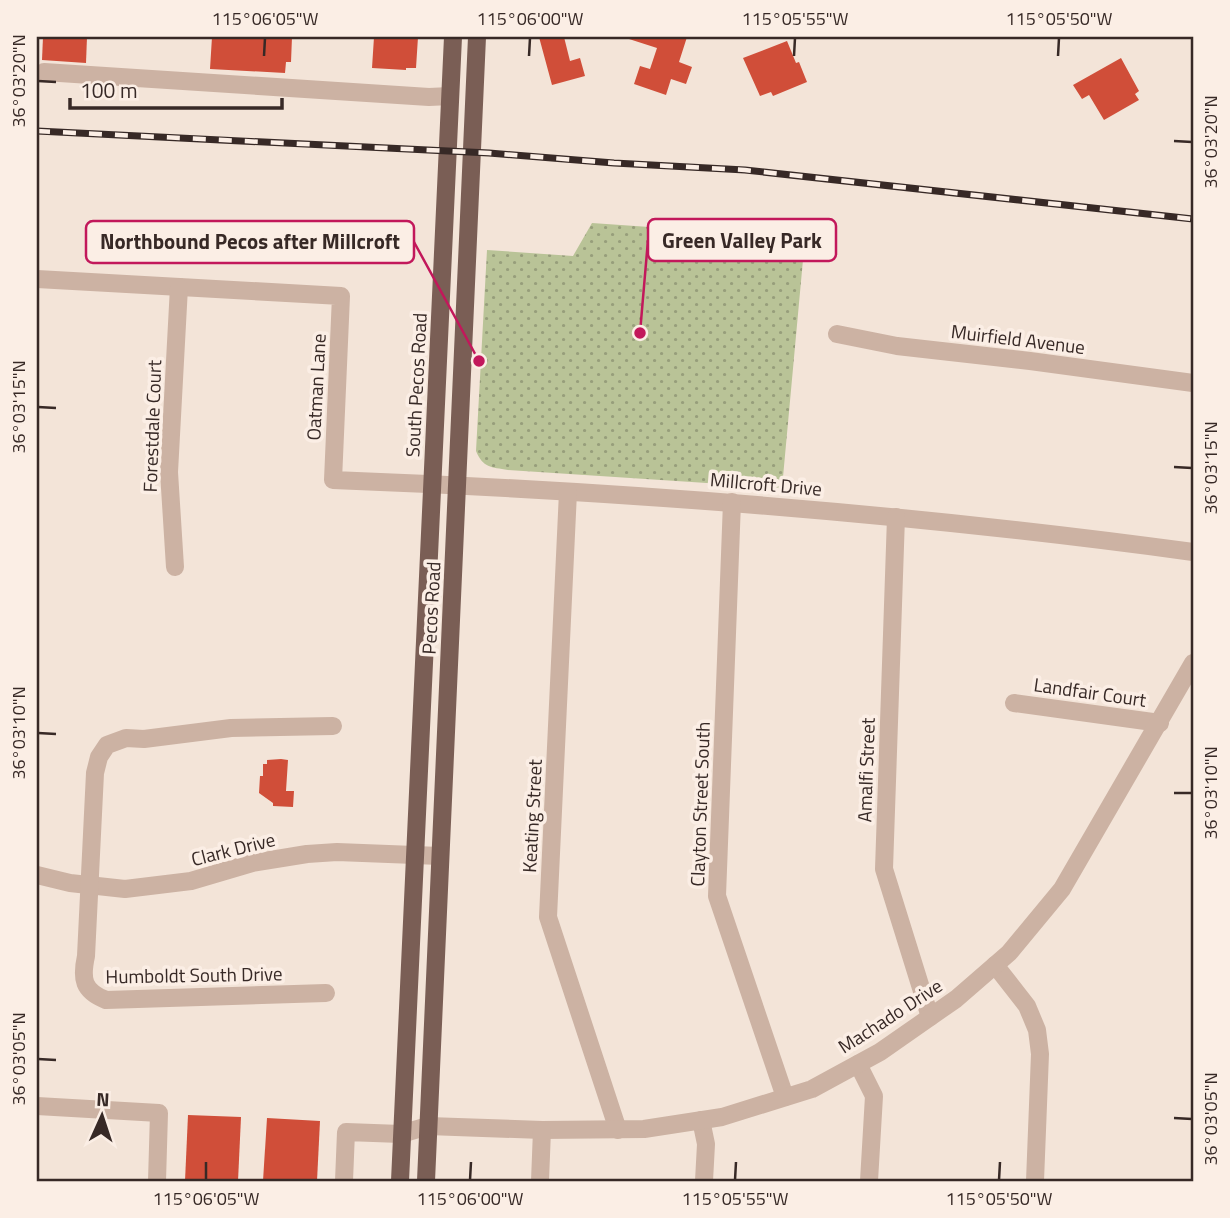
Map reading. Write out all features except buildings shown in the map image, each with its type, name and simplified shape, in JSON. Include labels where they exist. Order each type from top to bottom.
[{"type":"main road","name":"South Pecos Road","points":[[427,610],[453,37]]},
{"type":"main road","name":"Pecos Road","points":[[426,1181],[477,37]]},
{"type":"main road","name":"Pecos Road","points":[[400,1181],[427,610]]},
{"type":"street","points":[[44,72],[450,96]]},
{"type":"street","points":[[37,279],[178,287]]},
{"type":"street","name":"Oatman Lane","points":[[178,287],[341,296],[333,480]]},
{"type":"street","name":"Forestdale Court","points":[[174,567],[169,472],[178,287]]},
{"type":"street","name":"Muirfield Avenue","points":[[837,334],[897,346],[1030,360],[1193,383]]},
{"type":"street","name":"Millcroft Drive","points":[[333,480],[732,502],[896,516],[1193,552]]},
{"type":"street","name":"Keating Street","points":[[568,492],[548,917],[618,1130]]},
{"type":"street","name":"Clayton Street South","points":[[732,502],[717,896],[785,1097]]},
{"type":"street","name":"Amalfi Street","points":[[896,516],[884,869],[930,1017]]},
{"type":"street","name":"Machado Drive","points":[[344,1181],[346,1132],[401,1134],[428,1126],[542,1130],[644,1129],[722,1117],[785,1097],[811,1088],[880,1052],[956,999],[1009,953],[1062,889],[1193,663]]},
{"type":"street","name":"Landfair Court","points":[[1014,703],[1160,723]]},
{"type":"street","name":"Humboldt South Drive","points":[[326,993],[106,1000],[91,994],[82,975],[86,956],[95,773],[99,757],[107,744],[126,738],[144,739],[230,728],[333,726]]},
{"type":"street","name":"Clark Drive","points":[[37,875],[70,883],[125,889],[191,881],[252,863],[307,854],[440,856]]},
{"type":"street","points":[[995,965],[1027,1006],[1037,1030],[1040,1054],[1035,1181]]},
{"type":"street","points":[[858,1064],[874,1096],[869,1181]]},
{"type":"street","points":[[37,1106],[159,1113],[156,1181]]},
{"type":"street","points":[[701,1120],[706,1144],[704,1181]]},
{"type":"street","points":[[540,1181],[542,1130]]},
{"type":"green space","points":[[592,223],[805,238],[782,488],[508,470],[488,466],[482,461],[476,451],[487,250],[573,256]]},
{"type":"railway","points":[[37,131],[489,153],[745,170],[1193,219]]},
{"type":"place","name":"Green Valley Park","points":[[640,333]]},
{"type":"place","name":"Northbound Pecos after Millcroft","points":[[479,361]]}]
